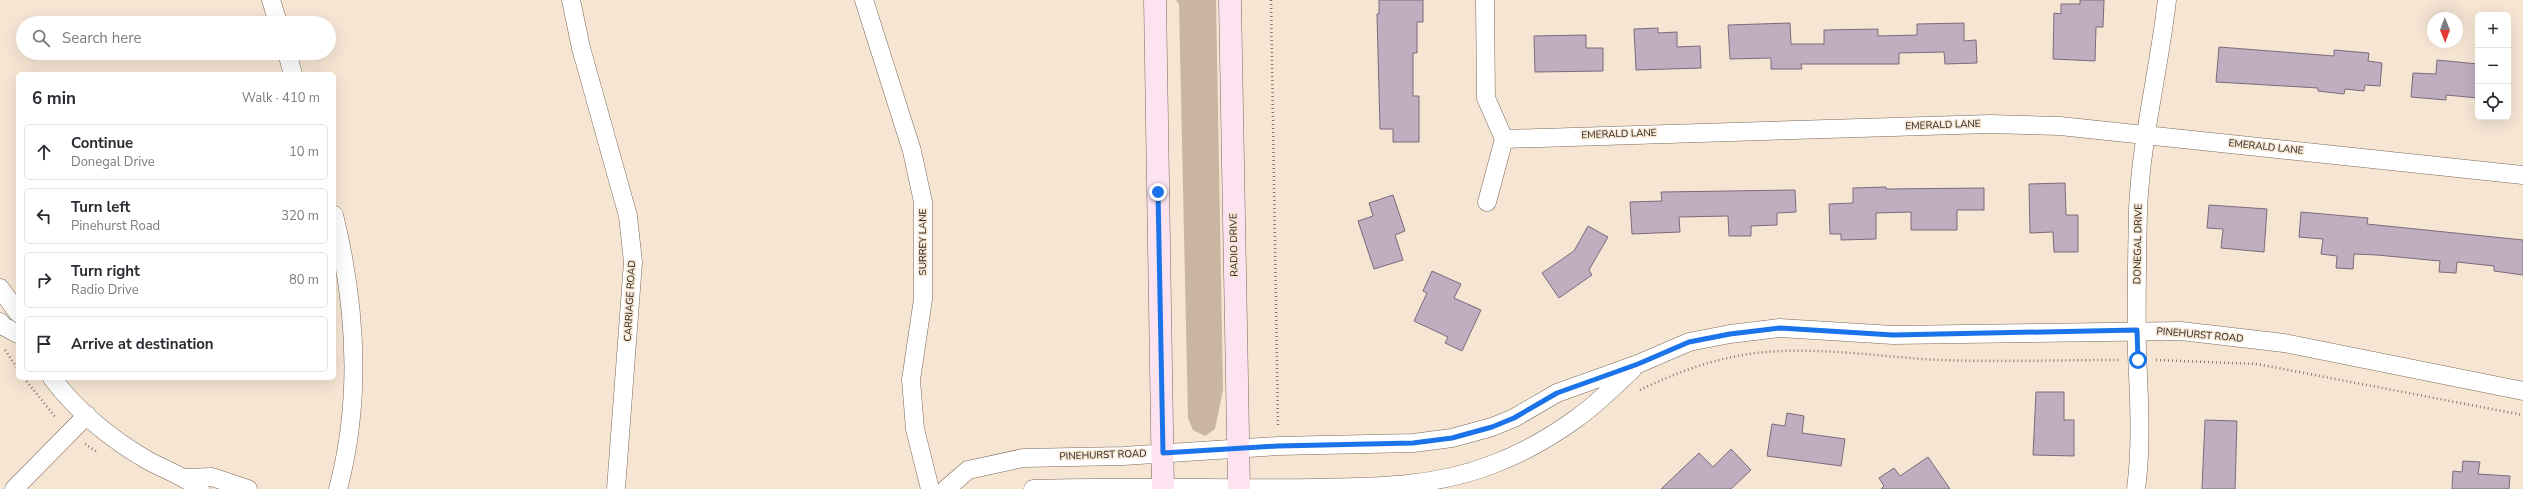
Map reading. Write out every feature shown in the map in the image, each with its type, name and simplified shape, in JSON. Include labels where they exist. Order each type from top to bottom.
[{"type":"main road","points":[[1155,0],[1163,488]]},
{"type":"main road","name":"RADIO DRIVE","points":[[1230,0],[1239,489]]},
{"type":"street","points":[[271,0],[276,16]]},
{"type":"street","name":"CARRIAGE ROAD","points":[[571,0],[581,48],[628,216],[633,262],[616,489]]},
{"type":"street","name":"SURREY LANE","points":[[864,0],[912,151],[923,202],[923,299],[911,380],[915,429],[930,489]]},
{"type":"street","points":[[1485,0],[1486,98],[1504,139],[1487,202]]},
{"type":"street","name":"DONEGAL DRIVE","points":[[2136,489],[2140,428],[2137,330],[2138,209],[2145,134],[2167,0]]},
{"type":"street","points":[[289,60],[292,72]]},
{"type":"street","name":"EMERALD LANE","points":[[1504,139],[1990,124],[2060,126],[2523,174]]},
{"type":"street","points":[[336,226],[351,310],[354,357],[352,414],[338,489]]},
{"type":"street","points":[[0,288],[16,310]]},
{"type":"street","points":[[0,322],[3,326],[16,333]]},
{"type":"street","name":"PINEHURST ROAD","points":[[946,489],[968,470],[1007,460],[1238,449],[1413,443],[1452,438],[1492,427],[1514,418],[1557,393],[1638,364],[1689,342],[1730,334],[1780,328],[1893,335],[2137,330],[2182,331],[2284,342],[2523,391]]},
{"type":"street","name":"PINEHURST ROAD","points":[[1033,489],[1239,489],[1386,486],[1434,481],[1472,472],[1526,449],[1578,418],[1638,364]]},
{"type":"street","points":[[54,380],[87,415],[119,442],[148,461],[186,478],[200,489]]},
{"type":"street","points":[[14,489],[87,415]]},
{"type":"street","points":[[186,478],[212,477],[248,489]]},
{"type":"path","points":[[1271,0],[1278,419]]},
{"type":"path","points":[[4,348],[16,366]]},
{"type":"path","points":[[1634,393],[1674,374],[1707,363],[1744,355],[1772,352],[1811,352],[1948,360],[2119,360]]},
{"type":"path","points":[[2164,360],[2257,364],[2523,415]]},
{"type":"shaded area","points":[[1176,0],[1216,0],[1223,390],[1215,429],[1205,436],[1193,430],[1188,418],[1179,4]]},
{"type":"building","points":[[1379,0],[1423,0],[1423,22],[1417,22],[1417,53],[1413,53],[1413,96],[1419,96],[1419,142],[1393,142],[1393,129],[1380,129],[1377,14],[1379,14]]},
{"type":"building","points":[[2080,0],[2104,0],[2103,27],[2096,27],[2095,61],[2053,59],[2054,13],[2061,14],[2061,4],[2080,4]]},
{"type":"building","points":[[1790,23],[1791,44],[1824,44],[1824,30],[1878,29],[1878,36],[1917,35],[1917,24],[1964,23],[1964,41],[1976,40],[1977,63],[1945,64],[1944,52],[1899,53],[1899,64],[1801,64],[1802,69],[1771,69],[1771,58],[1730,59],[1728,25]]},
{"type":"building","points":[[1658,28],[1658,33],[1677,32],[1677,47],[1700,46],[1701,68],[1636,70],[1634,29]]},
{"type":"building","points":[[1586,35],[1586,48],[1603,48],[1603,71],[1535,72],[1534,36]]},
{"type":"building","points":[[2219,47],[2334,56],[2334,50],[2369,53],[2368,61],[2382,63],[2380,86],[2365,85],[2364,91],[2345,89],[2344,94],[2318,91],[2318,88],[2216,82]]},
{"type":"building","points":[[2437,60],[2475,64],[2475,98],[2446,95],[2446,100],[2411,97],[2413,73],[2436,74]]},
{"type":"building","points":[[2065,183],[2066,215],[2078,215],[2078,252],[2054,252],[2053,232],[2030,233],[2029,184]]},
{"type":"building","points":[[1886,187],[1886,189],[1984,188],[1984,210],[1957,210],[1957,230],[1911,230],[1911,212],[1876,213],[1876,239],[1841,240],[1841,234],[1830,234],[1829,204],[1853,203],[1853,188]]},
{"type":"building","points":[[1795,190],[1796,212],[1777,213],[1777,225],[1751,226],[1751,236],[1729,236],[1728,216],[1679,217],[1680,232],[1632,234],[1630,202],[1662,201],[1661,192]]},
{"type":"building","points":[[1393,195],[1405,231],[1395,235],[1403,260],[1374,269],[1358,221],[1373,216],[1369,203]]},
{"type":"building","points":[[2209,205],[2267,209],[2264,252],[2221,248],[2223,229],[2207,228]]},
{"type":"building","points":[[2301,212],[2368,218],[2367,224],[2523,240],[2523,275],[2494,271],[2494,266],[2457,262],[2456,273],[2439,272],[2440,261],[2354,254],[2353,269],[2336,268],[2337,256],[2321,254],[2323,239],[2299,237]]},
{"type":"building","points":[[1588,226],[1608,237],[1589,270],[1592,275],[1559,298],[1542,273],[1574,251]]},
{"type":"building","points":[[1432,271],[1461,284],[1454,298],[1481,310],[1462,351],[1445,343],[1448,337],[1414,321],[1427,293],[1423,291]]},
{"type":"building","points":[[2036,392],[2064,392],[2064,420],[2074,420],[2074,456],[2033,455]]},
{"type":"building","points":[[1787,413],[1804,416],[1802,433],[1845,439],[1841,466],[1767,456],[1772,424],[1785,426]]},
{"type":"building","points":[[2205,420],[2237,421],[2235,489],[2202,489]]},
{"type":"building","points":[[1731,449],[1751,470],[1731,489],[1661,489],[1699,453],[1713,467]]},
{"type":"building","points":[[1928,457],[1950,489],[1881,489],[1884,486],[1879,478],[1894,468],[1900,476]]},
{"type":"building","points":[[2463,461],[2480,462],[2478,474],[2510,476],[2509,489],[2452,489],[2453,471],[2462,472]]},
{"type":"route","points":[[1158,192],[1163,453],[1278,446],[1413,443],[1452,438],[1492,427],[1514,418],[1557,393],[1638,364],[1689,342],[1730,334],[1780,328],[1893,335],[2137,330],[2138,360]]}]
